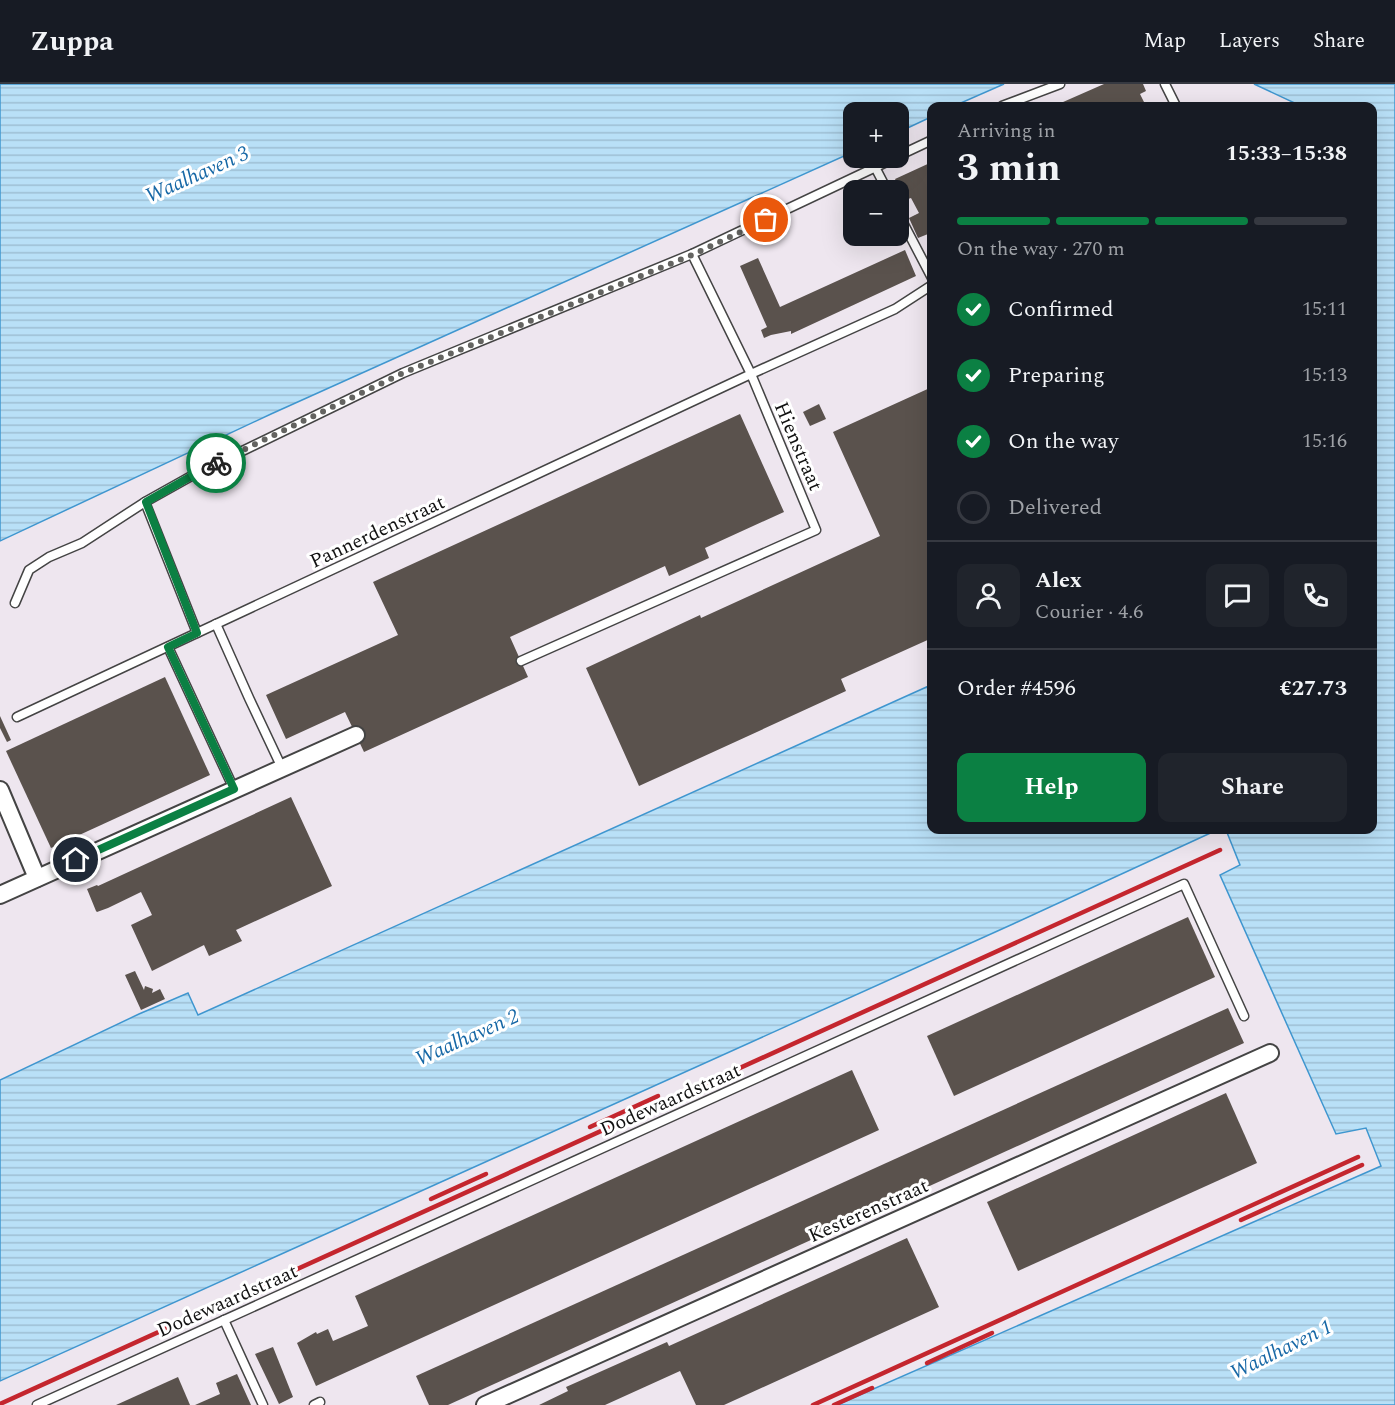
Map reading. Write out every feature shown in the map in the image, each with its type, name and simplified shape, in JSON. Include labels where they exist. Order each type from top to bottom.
[{"type":"street","points":[[0,895],[356,735]]},
{"type":"street","points":[[0,790],[37,878]]},
{"type":"street","name":"Kesterenstraat","points":[[484,1405],[1270,1053]]},
{"type":"lane","points":[[1013,102],[1060,84]]},
{"type":"lane","points":[[1165,84],[1174,102]]},
{"type":"lane","points":[[909,151],[927,142]]},
{"type":"lane","points":[[15,603],[29,570],[49,557],[82,543],[195,474],[403,373],[692,255],[873,168]]},
{"type":"lane","points":[[909,234],[927,268]]},
{"type":"lane","name":"Hienstraat","points":[[521,661],[816,530],[751,374],[692,255]]},
{"type":"lane","name":"Pannerdenstraat","points":[[17,717],[895,309],[927,288]]},
{"type":"lane","points":[[146,502],[197,633]]},
{"type":"lane","points":[[216,624],[282,768]]},
{"type":"lane","points":[[168,647],[234,789]]},
{"type":"lane","name":"Dodewaardstraat","points":[[37,1405],[1184,884],[1244,1016]]},
{"type":"lane","points":[[224,1320],[263,1405]]},
{"type":"shaded area","points":[[951,84],[1281,84],[1318,102],[927,102],[927,698],[0,1112],[0,520],[843,134],[843,168],[909,168],[909,106]]},
{"type":"shaded area","points":[[1171,834],[1242,834],[1395,1185],[908,1405],[0,1405],[0,1358]]},
{"type":"water","name":"Waalhaven 3","points":[[0,84],[1004,84],[963,102],[927,102],[927,119],[909,127],[909,102],[843,102],[843,157],[271,414],[0,541]]},
{"type":"water","name":"Waalhaven 1","points":[[1254,84],[1395,84],[1395,1405],[837,1405],[1381,1166],[1366,1128],[1336,1134],[1220,875],[1240,865],[1228,834],[1377,834],[1377,102],[1292,102]]},
{"type":"water","name":"Waalhaven 2","points":[[927,687],[927,834],[1208,834],[0,1381],[0,1080],[188,993],[198,1015]]},
{"type":"building","points":[[1104,84],[1143,84],[1146,91],[1140,94],[1144,102],[1063,102]]},
{"type":"building","points":[[927,164],[927,234],[918,238],[909,218],[919,213],[911,198],[909,199],[909,180],[895,180]]},
{"type":"building","points":[[905,250],[916,276],[791,334],[791,331],[764,338],[761,330],[767,327],[740,266],[758,258],[780,307]]},
{"type":"building","points":[[927,389],[927,640],[841,679],[846,691],[639,786],[586,668],[880,536],[833,432]]},
{"type":"building","points":[[819,404],[826,419],[810,426],[803,412]]},
{"type":"building","points":[[740,414],[784,512],[705,548],[709,558],[669,576],[665,566],[510,637],[528,677],[364,752],[345,712],[286,739],[266,695],[398,635],[373,582]]},
{"type":"building","points":[[165,677],[210,775],[51,848],[6,751]]},
{"type":"building","points":[[0,716],[11,740],[7,742],[0,728]]},
{"type":"building","points":[[291,797],[332,886],[236,930],[242,941],[209,956],[204,945],[152,971],[131,925],[152,915],[141,892],[108,908],[96,911],[87,889]]},
{"type":"building","points":[[1188,917],[1215,977],[954,1096],[927,1036]]},
{"type":"building","points":[[135,971],[144,990],[145,986],[153,989],[152,993],[160,989],[165,999],[141,1010],[125,975]]},
{"type":"building","points":[[1228,1008],[1244,1043],[448,1405],[429,1405],[416,1376]]},
{"type":"building","points":[[852,1070],[879,1130],[316,1386],[297,1343],[316,1332],[317,1334],[328,1329],[333,1341],[368,1326],[355,1296]]},
{"type":"building","points":[[1226,1093],[1257,1163],[1018,1271],[987,1202]]},
{"type":"building","points":[[907,1238],[939,1307],[724,1405],[696,1405],[680,1371],[605,1405],[539,1405],[568,1391],[566,1387],[667,1342],[669,1346]]},
{"type":"building","points":[[273,1347],[293,1397],[279,1404],[255,1354]]},
{"type":"building","points":[[237,1374],[251,1405],[195,1405],[220,1394],[216,1383]]},
{"type":"building","points":[[178,1377],[190,1405],[116,1405]]},
{"type":"railway","points":[[0,1404],[1220,850]]},
{"type":"railway","points":[[590,1127],[658,1096]]},
{"type":"railway","points":[[813,1405],[1358,1157]]},
{"type":"railway","points":[[1241,1220],[1362,1165]]},
{"type":"railway","points":[[431,1199],[486,1174]]},
{"type":"railway","points":[[927,1363],[992,1333]]},
{"type":"railway","points":[[834,1405],[872,1388]]},
{"type":"way so far","points":[[216,463],[403,373],[692,255],[766,220]]},
{"type":"route","points":[[76,860],[234,789],[168,647],[197,633],[146,502],[216,463]]}]
